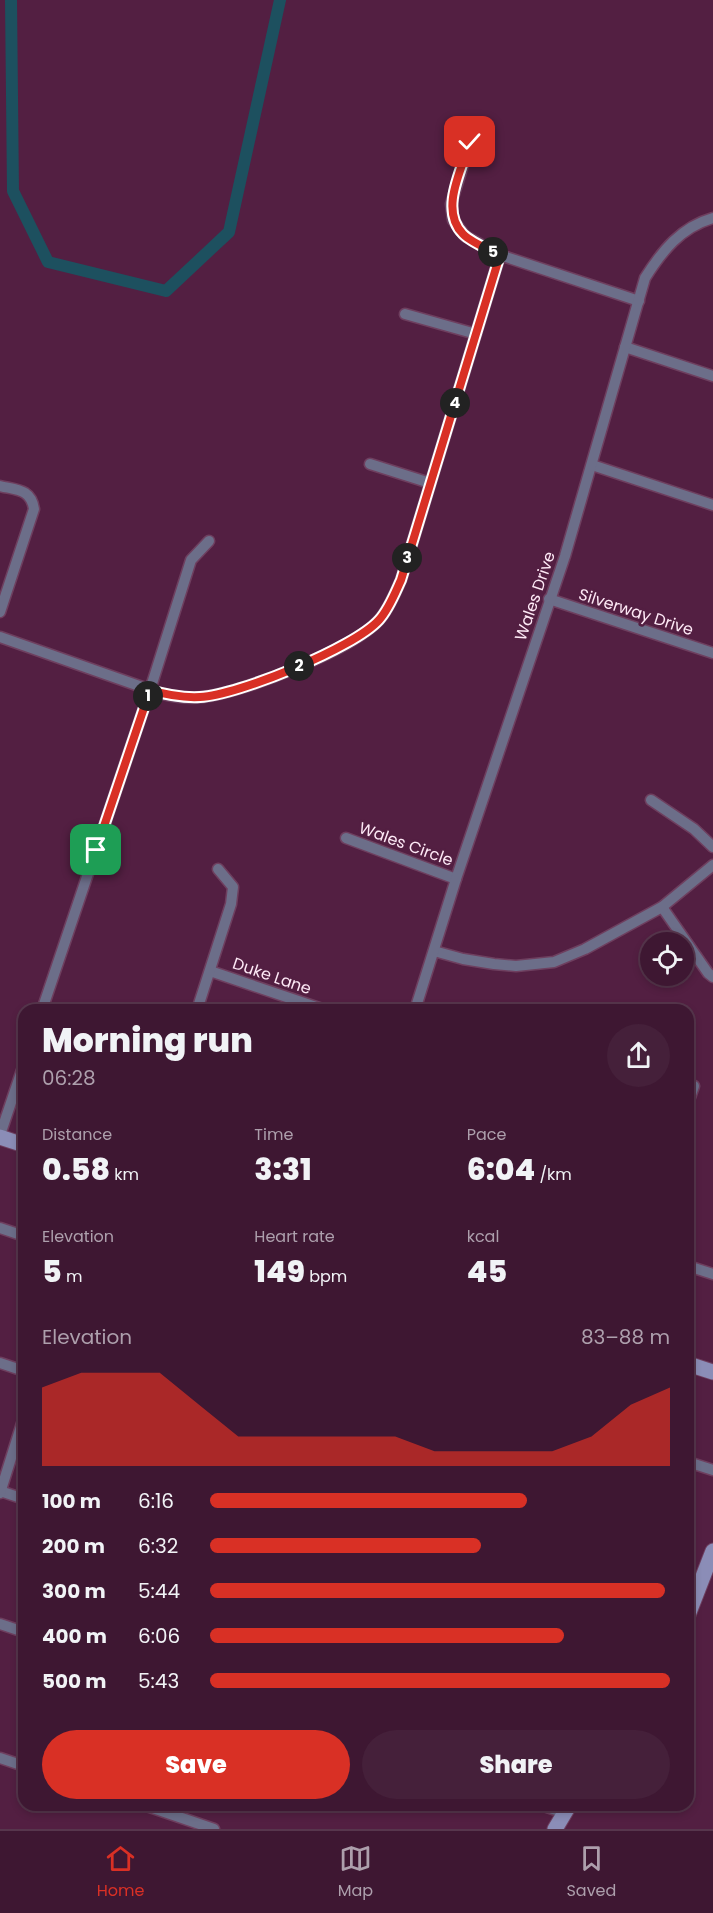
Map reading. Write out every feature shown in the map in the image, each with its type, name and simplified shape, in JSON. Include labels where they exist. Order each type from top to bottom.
[{"type":"street","points":[[470,142],[451,204],[453,220],[465,236],[500,255],[639,301]]},
{"type":"street","name":"Wales Drive","points":[[417,1004],[456,879],[565,556],[645,278],[672,241],[681,233],[704,220],[713,218]]},
{"type":"street","points":[[0,637],[150,690],[177,697],[201,697],[231,691],[303,664],[353,641],[368,630],[380,620],[401,580],[500,255]]},
{"type":"street","points":[[405,314],[476,334]]},
{"type":"street","points":[[625,347],[713,376]]},
{"type":"street","points":[[370,464],[430,483]]},
{"type":"street","points":[[592,465],[713,505]]},
{"type":"street","points":[[0,486],[24,492],[33,499],[34,508],[0,612]]},
{"type":"street","points":[[44,1004],[150,690],[191,560],[209,541]]},
{"type":"street","name":"Silverway Drive","points":[[549,599],[713,653]]},
{"type":"street","points":[[651,800],[694,829],[713,847]]},
{"type":"street","name":"Wales Circle","points":[[346,838],[456,879]]},
{"type":"street","points":[[434,951],[494,964],[516,966],[554,962],[585,949],[662,906],[713,865]]},
{"type":"street","points":[[199,1004],[231,904],[233,887],[218,869]]},
{"type":"street","points":[[662,906],[708,973],[713,976]]},
{"type":"street","name":"Duke Lane","points":[[210,971],[307,1004]]},
{"type":"street","points":[[18,1082],[0,1136],[18,1143]]},
{"type":"street","points":[[0,1228],[18,1234]]},
{"type":"street","points":[[694,1268],[713,1274]]},
{"type":"street","points":[[0,1363],[18,1369]]},
{"type":"street","points":[[694,1366],[713,1372]]},
{"type":"street","points":[[18,1436],[0,1492],[18,1497]]},
{"type":"street","points":[[694,1464],[713,1470]]},
{"type":"street","points":[[694,1594],[713,1551]]},
{"type":"street","points":[[0,1624],[18,1630]]},
{"type":"street","points":[[0,1758],[18,1764]]},
{"type":"street","points":[[161,1811],[214,1829]]},
{"type":"street","points":[[555,1829],[566,1811]]},
{"type":"waterway","points":[[11,0],[13,191],[48,262],[166,291],[229,232],[280,0]]},
{"type":"route","points":[[96,850],[150,690],[177,697],[201,697],[242,688],[353,641],[380,620],[389,604],[401,580],[500,255],[465,236],[453,220],[451,204],[470,142]]}]
